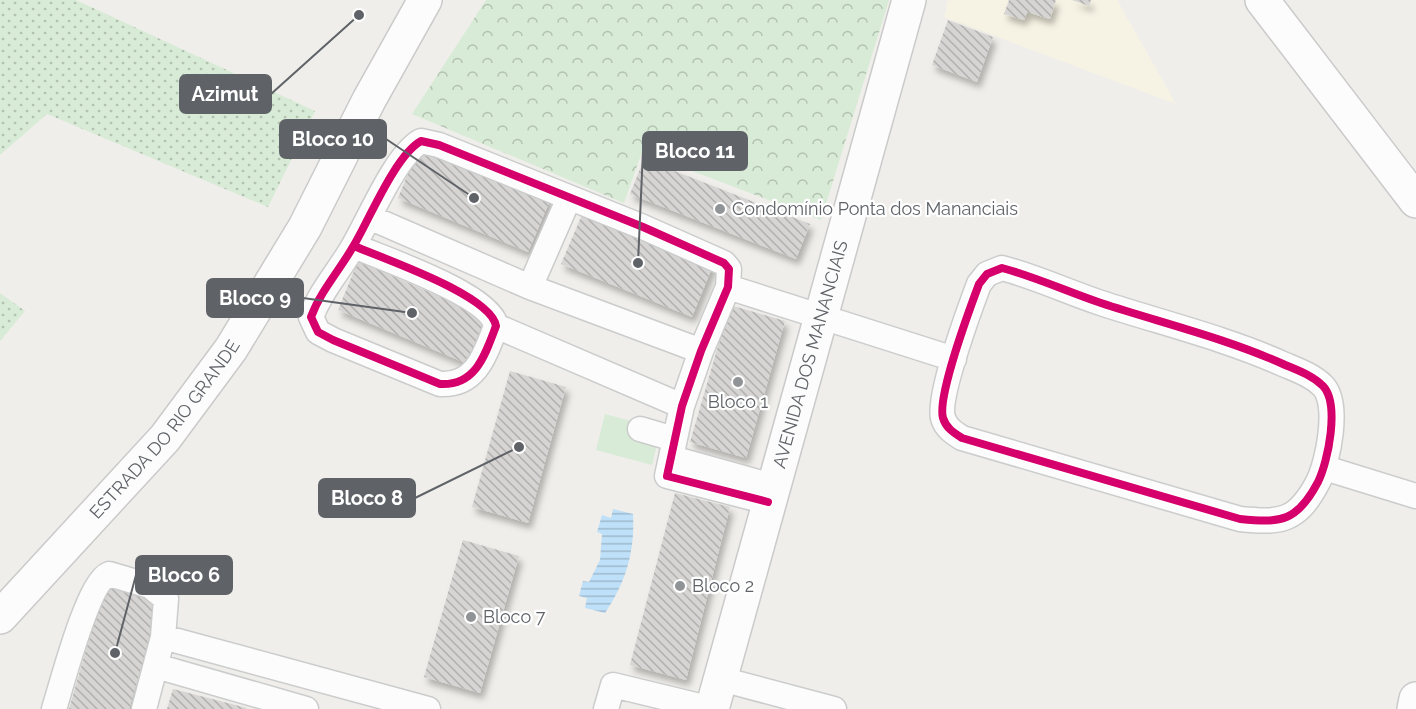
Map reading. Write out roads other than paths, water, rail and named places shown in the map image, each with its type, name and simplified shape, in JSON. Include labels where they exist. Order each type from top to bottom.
[{"type":"main road","name":"ESTRADA DO RIO GRANDE","points":[[0,617],[165,438],[231,349],[305,227],[369,100],[426,0]]},
{"type":"main road","name":"AVENIDA DOS MANANCIAIS","points":[[715,699],[770,494],[909,0]]},
{"type":"main road","points":[[1262,0],[1416,201]]},
{"type":"main road","points":[[1414,709],[1416,699]]},
{"type":"street","points":[[354,246],[478,302],[493,316],[496,326],[484,357],[465,381],[440,384],[325,336],[318,332],[311,317],[317,301],[354,246],[403,159],[422,141],[439,145],[716,258],[729,269],[728,287],[701,351],[682,406],[671,458]]},
{"type":"street","points":[[530,286],[569,198]]},
{"type":"street","points":[[369,217],[530,286],[701,351]]},
{"type":"street","points":[[995,269],[1018,273],[1099,302],[1253,351],[1311,376],[1324,387],[1331,399],[1325,468],[1310,498],[1292,514],[1275,523],[1240,519],[962,438],[948,427],[943,418],[942,405],[954,359],[979,284],[995,269]]},
{"type":"street","points":[[728,287],[954,359]]},
{"type":"street","points":[[496,326],[682,406]]},
{"type":"street","points":[[640,429],[671,458],[770,494]]},
{"type":"street","points":[[1325,468],[1416,496]]},
{"type":"street","points":[[54,709],[91,594],[103,577],[110,574],[150,586],[163,594],[167,607],[163,638],[144,709]]},
{"type":"street","points":[[163,638],[428,709]]},
{"type":"street","points":[[156,666],[306,709]]},
{"type":"street","points":[[609,698],[715,699],[834,709]]},
{"type":"street","points":[[609,698],[643,709]]},
{"type":"water","points":[[613,509],[633,514],[631,554],[619,590],[605,613],[585,608],[587,598],[579,596],[583,581],[589,582],[600,560],[602,534],[597,532],[602,515],[611,518]]},
{"type":"place","name":"Azimut","points":[[359,15]]},
{"type":"place","name":"Bloco 10","points":[[474,198]]},
{"type":"place","name":"Condomínio Ponta dos Mananciais","points":[[720,209]]},
{"type":"place","name":"Bloco 11","points":[[638,263]]},
{"type":"place","name":"Bloco 9","points":[[412,313]]},
{"type":"place","name":"Bloco 1","points":[[738,382]]},
{"type":"place","name":"Bloco 8","points":[[519,447]]},
{"type":"place","name":"Bloco 2","points":[[680,586]]},
{"type":"place","name":"Bloco 7","points":[[471,617]]},
{"type":"place","name":"Bloco 6","points":[[115,653]]}]
